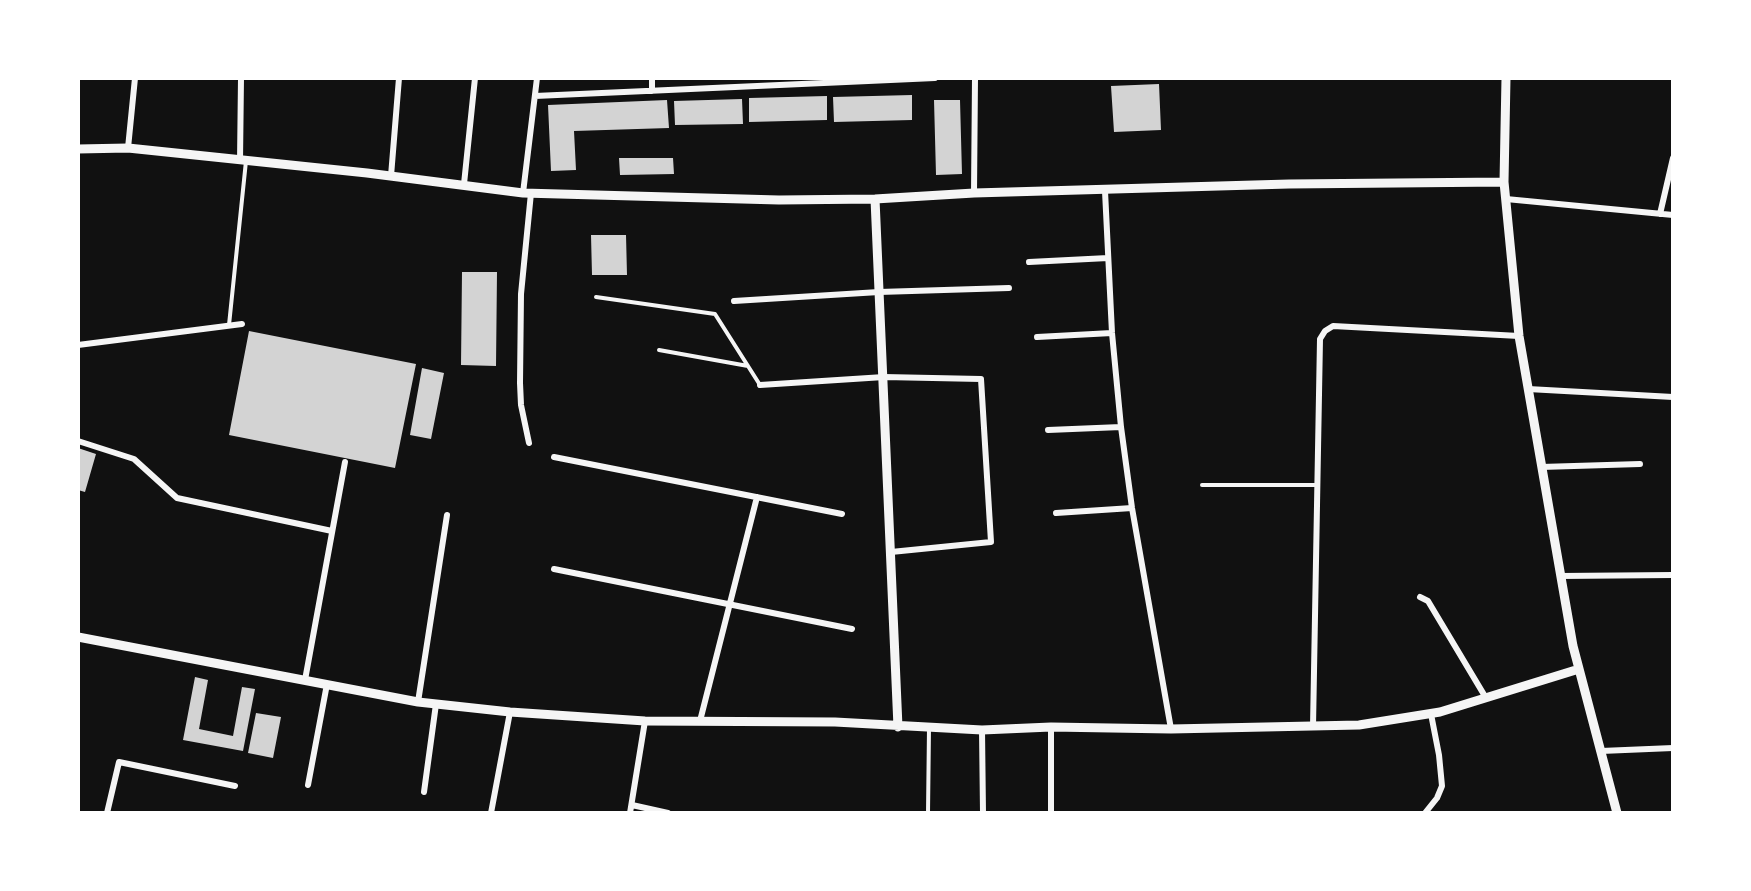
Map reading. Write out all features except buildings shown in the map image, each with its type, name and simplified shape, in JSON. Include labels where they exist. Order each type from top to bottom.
[{"type":"street","points":[[128,148],[135,78]]},
{"type":"street","points":[[241,78],[243,161]]},
{"type":"street","points":[[391,176],[399,78]]},
{"type":"street","points":[[464,184],[475,78]]},
{"type":"street","points":[[529,442],[521,405],[521,294],[537,78]]},
{"type":"street","points":[[652,78],[652,91]]},
{"type":"street","points":[[535,96],[935,78]]},
{"type":"street","points":[[974,193],[975,78]]},
{"type":"street","points":[[1506,78],[1504,182],[1519,336],[1560,576],[1579,669],[1617,813]]},
{"type":"street","points":[[78,149],[128,148],[464,184],[527,193],[779,200],[875,199],[974,193],[1289,184],[1504,182]]},
{"type":"street","points":[[1660,214],[1673,158]]},
{"type":"street","points":[[1105,191],[1112,333],[1121,427],[1132,508],[1171,729]]},
{"type":"street","points":[[875,199],[898,727]]},
{"type":"street","points":[[1506,199],[1673,215]]},
{"type":"street","points":[[1029,262],[1108,258]]},
{"type":"street","points":[[734,302],[879,292],[1009,288]]},
{"type":"street","points":[[78,345],[242,324]]},
{"type":"street","points":[[1313,727],[1320,339],[1333,326],[1519,336]]},
{"type":"street","points":[[1037,337],[1112,333]]},
{"type":"street","points":[[760,385],[884,377],[981,379],[991,542],[891,552]]},
{"type":"street","points":[[1528,389],[1673,397]]},
{"type":"street","points":[[1048,430],[1121,427]]},
{"type":"street","points":[[78,441],[134,459],[177,498],[332,531]]},
{"type":"street","points":[[554,457],[842,514]]},
{"type":"street","points":[[305,680],[345,462]]},
{"type":"street","points":[[1541,467],[1640,464]]},
{"type":"street","points":[[700,721],[757,497]]},
{"type":"street","points":[[1056,513],[1132,508]]},
{"type":"street","points":[[418,702],[447,515]]},
{"type":"street","points":[[554,569],[852,630]]},
{"type":"street","points":[[1560,576],[1673,575]]},
{"type":"street","points":[[1420,597],[1428,601],[1486,698]]},
{"type":"street","points":[[78,637],[418,702],[510,712],[645,721],[835,722],[982,730],[1051,727],[1171,729],[1359,725],[1431,714],[1579,669]]},
{"type":"street","points":[[308,785],[327,684]]},
{"type":"street","points":[[424,792],[436,704]]},
{"type":"street","points":[[491,813],[510,712]]},
{"type":"street","points":[[1425,813],[1437,798],[1442,786],[1431,714]]},
{"type":"street","points":[[630,813],[645,721]]},
{"type":"street","points":[[1051,727],[1051,813]]},
{"type":"street","points":[[982,730],[983,813]]},
{"type":"street","points":[[1600,751],[1673,748]]},
{"type":"street","points":[[107,813],[119,762],[235,786]]},
{"type":"street","points":[[632,805],[668,813]]},
{"type":"lane","points":[[228,326],[243,161]]},
{"type":"lane","points":[[596,297],[715,314],[760,385]]},
{"type":"lane","points":[[658,350],[749,366]]},
{"type":"lane","points":[[1202,485],[1317,484]]},
{"type":"lane","points":[[928,813],[929,728]]}]
